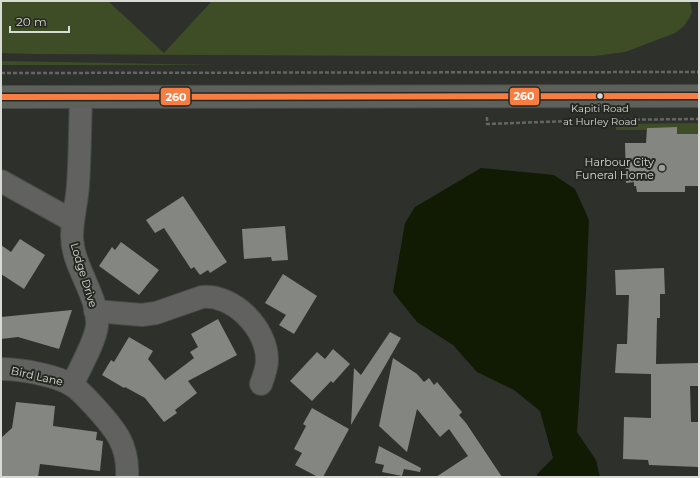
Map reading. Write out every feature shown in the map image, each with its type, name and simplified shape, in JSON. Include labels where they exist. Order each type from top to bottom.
[{"type":"main road","points":[[1,97],[699,96]]},
{"type":"street","name":"Lodge Drive","points":[[72,385],[93,340],[96,327],[95,311],[74,250],[72,237],[79,175],[81,97]]},
{"type":"street","points":[[1,181],[73,221]]},
{"type":"street","points":[[95,311],[142,315],[156,313],[202,297],[209,296],[224,300],[232,304],[246,316],[263,340],[266,351],[267,366],[261,384]]},
{"type":"street","name":"Bird Lane","points":[[1,369],[29,372],[72,385]]},
{"type":"street","points":[[72,385],[108,421],[120,439],[126,462],[127,477]]},
{"type":"path","points":[[1,73],[699,72]]},
{"type":"path","points":[[487,120],[487,124],[597,120],[699,119]]},
{"type":"green space","points":[[1,1],[108,1],[164,53],[212,1],[690,1],[692,12],[684,26],[675,33],[625,52],[595,56],[35,54],[1,53]]},
{"type":"green space","points":[[1,61],[220,65],[1,65]]},
{"type":"green space","points":[[699,123],[699,134],[677,134],[677,127],[647,128],[647,130],[616,130],[616,124]]},
{"type":"shaded area","points":[[481,168],[554,175],[575,189],[589,220],[577,432],[596,460],[600,477],[537,477],[537,474],[553,458],[540,411],[514,390],[477,372],[453,345],[417,322],[393,292],[405,223],[415,207]]},
{"type":"building","name":"Harbour City Funeral Home","points":[[677,127],[677,134],[699,134],[699,186],[685,186],[685,192],[637,192],[634,182],[626,183],[625,143],[646,143],[647,128]]},
{"type":"building","points":[[183,196],[227,262],[210,273],[208,270],[200,275],[194,267],[191,269],[164,228],[155,233],[146,220]]},
{"type":"building","points":[[285,226],[288,260],[272,261],[271,257],[244,259],[242,229]]},
{"type":"building","points":[[20,239],[45,255],[24,289],[1,274],[1,245],[11,252]]},
{"type":"building","points":[[121,242],[159,270],[139,295],[99,266],[112,247],[115,250]]},
{"type":"building","points":[[664,268],[665,294],[660,294],[660,318],[657,318],[656,364],[699,363],[699,386],[690,386],[691,422],[699,422],[699,467],[649,465],[648,460],[623,459],[624,417],[651,418],[651,374],[615,373],[617,344],[627,344],[629,295],[616,295],[615,270]]},
{"type":"building","points":[[283,274],[317,296],[294,334],[279,325],[286,315],[265,303]]},
{"type":"building","points":[[72,310],[59,349],[18,337],[1,339],[1,317]]},
{"type":"building","points":[[218,319],[237,355],[188,381],[197,393],[175,410],[177,413],[164,422],[145,398],[102,375],[111,360],[114,362],[129,337],[153,351],[148,359],[165,380],[194,358],[190,352],[198,347],[191,334]]},
{"type":"building","points":[[390,332],[401,338],[351,425],[354,368],[361,375]]},
{"type":"building","points":[[333,349],[350,364],[333,383],[331,381],[312,401],[290,381],[317,352],[325,359]]},
{"type":"building","points":[[393,358],[417,374],[424,382],[429,378],[434,385],[437,382],[462,412],[459,415],[502,477],[436,477],[468,456],[449,429],[440,437],[417,409],[407,452],[379,426]]},
{"type":"building","points":[[16,402],[55,406],[53,426],[97,432],[96,440],[103,441],[100,471],[40,464],[38,477],[1,477],[1,438],[12,428]]},
{"type":"building","points":[[312,408],[349,429],[323,477],[318,477],[295,465],[302,453],[294,449],[306,426],[303,424]]},
{"type":"building","points":[[379,446],[421,468],[420,472],[404,469],[402,476],[382,472],[384,465],[375,463]]},
{"type":"transit line","name":"260","points":[[1,97],[699,96]]},
{"type":"place","name":"Kapiti Road at Hurley Road","points":[[600,96]]},
{"type":"place","name":"Harbour City Funeral Home","points":[[662,168]]}]
